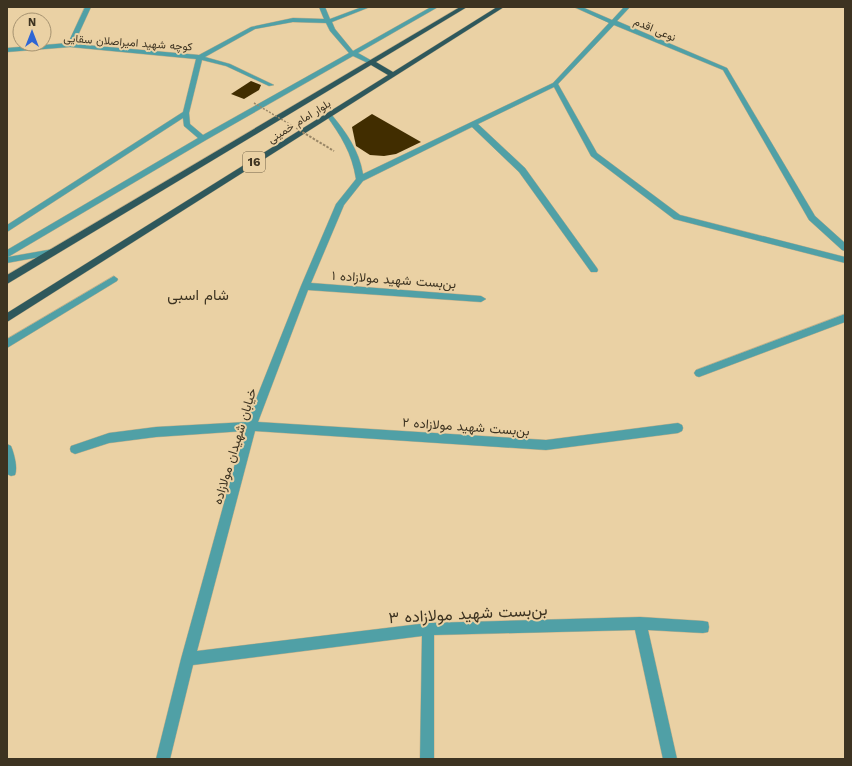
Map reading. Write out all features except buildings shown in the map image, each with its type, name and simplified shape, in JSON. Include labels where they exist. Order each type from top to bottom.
[{"type":"highway","name":"بلوار امام خمینی","points":[[7,280],[464,7]]},
{"type":"highway","name":"بلوار امام خمینی","points":[[7,318],[392,74],[501,7]]},
{"type":"highway","points":[[372,63],[392,74]]},
{"type":"street","points":[[70,45],[88,7]]},
{"type":"street","points":[[322,7],[332,30],[352,53],[372,63]]},
{"type":"street","points":[[203,138],[186,125],[186,113],[200,57],[252,28],[293,20],[328,21],[367,7]]},
{"type":"street","points":[[7,254],[203,138],[435,7]]},
{"type":"street","name":"نوعی اقدم","points":[[577,7],[725,69],[812,218],[845,248]]},
{"type":"street","points":[[329,115],[350,144],[358,161],[360,179],[555,84],[627,7]]},
{"type":"street","name":"کوچه شهید امیراصلان سقایی","points":[[7,50],[70,45],[200,57],[228,65],[271,85]]},
{"type":"street","points":[[555,84],[594,154],[677,217],[845,260]]},
{"type":"street","points":[[7,229],[186,113]]},
{"type":"street","points":[[473,124],[522,170],[594,270]]},
{"type":"street","name":"خیابان شهیدان مولازاده","points":[[163,759],[188,659],[251,426],[305,286],[340,204],[360,179]]},
{"type":"street","points":[[7,260],[53,252]]},
{"type":"street","points":[[7,344],[114,279]]},
{"type":"street","name":"بن‌بست شهید مولازاده ۱","points":[[305,286],[481,299]]},
{"type":"street","points":[[699,373],[845,318]]},
{"type":"street","name":"بن‌بست شهید مولازاده ۲","points":[[75,449],[109,438],[148,433],[251,426],[546,445],[678,428]]},
{"type":"street","points":[[7,449],[11,471]]},
{"type":"street","points":[[640,623],[670,759]]},
{"type":"street","name":"بن‌بست شهید مولازاده ۳","points":[[188,659],[428,629],[640,623],[703,627]]},
{"type":"street","points":[[427,759],[428,629]]},
{"type":"path","points":[[254,103],[334,151]]},
{"type":"district","name":"شام اسبی","points":[[198,295]]}]
